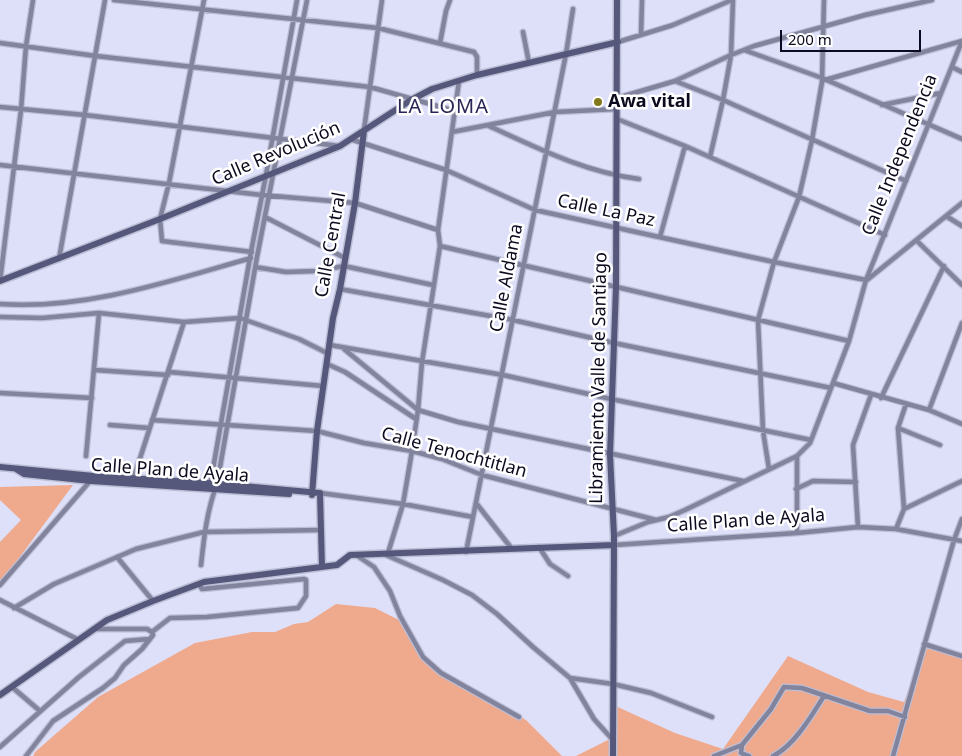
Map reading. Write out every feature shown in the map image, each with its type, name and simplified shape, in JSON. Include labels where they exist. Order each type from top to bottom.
[{"type":"street","points":[[0,281],[21,110],[26,46],[33,0]]},
{"type":"street","points":[[59,259],[105,0]]},
{"type":"street","points":[[114,0],[378,28],[474,52],[477,57],[477,75]]},
{"type":"street","points":[[204,0],[169,183],[160,219],[162,241],[251,252],[258,255]]},
{"type":"street","points":[[213,488],[220,424],[297,0]]},
{"type":"street","points":[[201,565],[204,532],[228,425],[306,0]]},
{"type":"street","name":"Calle Central","points":[[312,494],[323,386],[333,318],[355,203],[382,0]]},
{"type":"street","name":"Libramiento Valle de Santiago","points":[[614,754],[614,536],[610,455],[616,287],[617,0]]},
{"type":"street","points":[[642,0],[642,34]]},
{"type":"street","points":[[710,157],[731,55],[732,0]]},
{"type":"street","name":"Calle Revolución","points":[[0,281],[340,146],[411,100],[432,90],[477,75],[618,42],[673,25],[732,0]]},
{"type":"street","points":[[769,469],[763,431],[758,320],[774,262],[799,197],[812,140],[823,79],[824,0]]},
{"type":"street","points":[[617,98],[675,81],[744,50],[823,26],[932,0]]},
{"type":"street","points":[[440,44],[448,4]]},
{"type":"street","name":"Calle Aldama","points":[[466,552],[566,54],[573,9]]},
{"type":"street","points":[[523,32],[529,62]]},
{"type":"street","points":[[823,79],[962,41]]},
{"type":"street","name":"Calle Independencia","points":[[811,440],[849,341],[866,280],[962,41]]},
{"type":"street","points":[[0,43],[96,56],[370,87],[455,111]]},
{"type":"street","points":[[744,50],[823,79],[962,139]]},
{"type":"street","points":[[952,67],[962,72]]},
{"type":"street","points":[[385,553],[403,504],[412,451],[422,362],[440,246],[438,230],[459,81]]},
{"type":"street","points":[[675,81],[723,100],[906,181]]},
{"type":"street","points":[[882,105],[941,93]]},
{"type":"street","points":[[0,107],[85,115],[340,146]]},
{"type":"street","points":[[452,132],[554,112],[617,109]]},
{"type":"street","points":[[617,119],[685,146],[885,235]]},
{"type":"street","points":[[488,125],[546,152],[617,176],[639,179]]},
{"type":"street","name":"Calle La Paz","points":[[350,139],[446,170],[535,210],[866,280]]},
{"type":"street","points":[[660,237],[685,146]]},
{"type":"street","points":[[0,165],[269,196],[355,203],[438,230]]},
{"type":"street","points":[[866,280],[962,203]]},
{"type":"street","points":[[946,216],[962,226]]},
{"type":"street","points":[[265,217],[345,258]]},
{"type":"street","points":[[917,241],[962,285]]},
{"type":"street","points":[[440,246],[849,341]]},
{"type":"street","points":[[0,304],[45,304],[106,297],[210,271],[258,255]]},
{"type":"street","points":[[249,266],[286,272],[317,272],[344,266],[433,285]]},
{"type":"street","points":[[881,398],[944,266]]},
{"type":"street","points":[[340,289],[513,320],[760,375],[831,388]]},
{"type":"street","points":[[0,317],[42,318],[99,313],[184,322],[240,318],[299,339],[329,354]]},
{"type":"street","points":[[86,456],[99,313]]},
{"type":"street","points":[[133,481],[184,322]]},
{"type":"street","points":[[929,410],[962,323]]},
{"type":"street","points":[[330,345],[502,375],[811,440]]},
{"type":"street","points":[[343,348],[418,410],[490,429],[743,481]]},
{"type":"street","points":[[327,364],[345,372],[416,419]]},
{"type":"street","points":[[95,370],[230,377],[323,386]]},
{"type":"street","points":[[833,383],[929,410],[962,424]]},
{"type":"street","points":[[0,392],[92,398]]},
{"type":"street","points":[[858,527],[853,445],[871,395]]},
{"type":"street","points":[[896,529],[904,509],[898,428],[906,404]]},
{"type":"street","name":"Calle Tenochtitlan","points":[[152,420],[317,431],[364,443],[412,451],[482,475],[658,520]]},
{"type":"street","points":[[110,425],[149,428]]},
{"type":"street","points":[[898,428],[940,445]]},
{"type":"street","points":[[614,536],[685,510],[797,456],[811,440]]},
{"type":"street","points":[[797,456],[797,533]]},
{"type":"street","name":"Calle Plan de Ayala","points":[[0,467],[13,467],[92,478],[323,495],[403,504],[473,517]]},
{"type":"street","points":[[0,585],[92,478]]},
{"type":"street","points":[[904,509],[962,480]]},
{"type":"street","points":[[796,489],[813,481],[856,482]]},
{"type":"street","points":[[322,567],[321,530],[323,495]]},
{"type":"street","points":[[476,503],[513,550]]},
{"type":"street","points":[[893,756],[954,540],[962,519]]},
{"type":"street","name":"Calle Plan de Ayala","points":[[539,548],[797,533],[858,527],[896,529],[962,541]]},
{"type":"street","points":[[14,608],[54,584],[136,549],[204,532],[321,530]]},
{"type":"street","points":[[0,695],[107,620],[204,582],[337,565],[350,555],[539,548],[550,564],[568,576]]},
{"type":"street","points":[[385,553],[472,595],[497,614],[533,648],[570,678],[594,719],[613,741]]},
{"type":"street","points":[[356,555],[374,567],[390,591],[400,616],[424,657],[441,673],[519,717]]},
{"type":"street","points":[[117,557],[153,601]]},
{"type":"street","points":[[26,756],[54,722],[115,678],[124,665],[142,649],[153,635],[152,632],[170,618],[207,617],[298,608],[306,596],[306,580],[304,579],[202,589],[199,584]]},
{"type":"street","points":[[0,600],[79,640]]},
{"type":"street","points":[[94,629],[147,629],[152,632]]},
{"type":"street","points":[[1,744],[79,677],[125,641],[133,639],[149,640]]},
{"type":"street","points":[[924,644],[962,656]]},
{"type":"street","points":[[570,678],[613,684],[651,693],[712,717]]},
{"type":"street","points":[[12,687],[40,711]]},
{"type":"street","points":[[714,756],[742,745],[771,709],[784,688],[802,688],[870,711],[888,711],[905,717]]},
{"type":"street","points":[[773,756],[780,752],[804,727],[824,696]]},
{"type":"street","points":[[742,745],[742,753],[749,756]]},
{"type":"shaded area","points":[[73,485],[8,573],[0,581],[0,542],[21,520],[0,500],[0,487]]},
{"type":"shaded area","points":[[336,604],[375,608],[405,623],[414,643],[428,662],[526,720],[562,756],[33,756],[35,752],[98,697],[195,643],[252,632],[275,632],[294,624],[308,622]]},
{"type":"shaded area","points":[[926,641],[962,654],[962,756],[576,756],[610,739],[611,704],[675,733],[723,749],[788,656],[868,692],[904,702]]},
{"type":"place","name":"Awa vital","points":[[598,102]]},
{"type":"district","name":"LA LOMA","points":[[443,107]]}]
